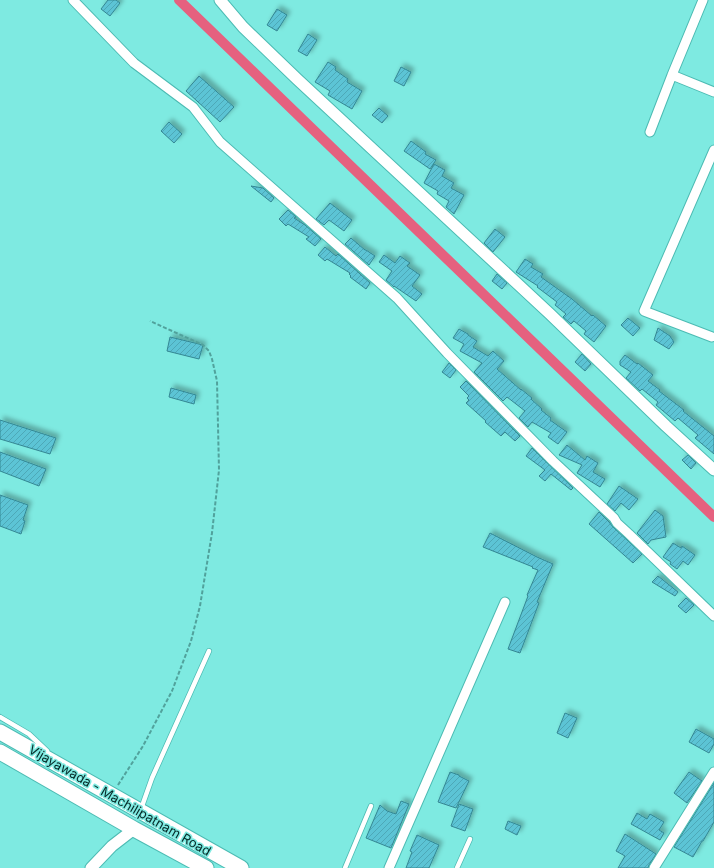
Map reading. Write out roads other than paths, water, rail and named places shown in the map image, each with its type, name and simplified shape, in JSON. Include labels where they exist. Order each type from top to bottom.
[{"type":"highway","name":"Vijayawada - Machilipatnam Road","points":[[0,732],[241,868]]},
{"type":"highway","name":"Vijayawada - Machilipatnam Road","points":[[0,752],[134,829],[204,867]]},
{"type":"street","points":[[72,0],[134,62],[193,107],[220,142],[397,298],[447,353],[553,461],[614,518],[714,616]]},
{"type":"street","points":[[220,0],[243,26],[297,79],[550,314],[666,426],[714,470]]},
{"type":"street","points":[[650,132],[703,0]]},
{"type":"street","points":[[672,75],[714,92]]},
{"type":"street","points":[[713,336],[644,311],[714,150]]},
{"type":"street","points":[[389,868],[505,602]]},
{"type":"street","points":[[654,868],[714,772]]},
{"type":"street","points":[[91,868],[112,846],[134,829]]},
{"type":"lane","points":[[140,811],[152,778],[209,651]]},
{"type":"lane","points":[[0,717],[29,734],[64,768]]},
{"type":"lane","points":[[345,868],[371,806]]},
{"type":"lane","points":[[457,868],[470,839]]},
{"type":"waterway","points":[[179,0],[714,517]]}]
